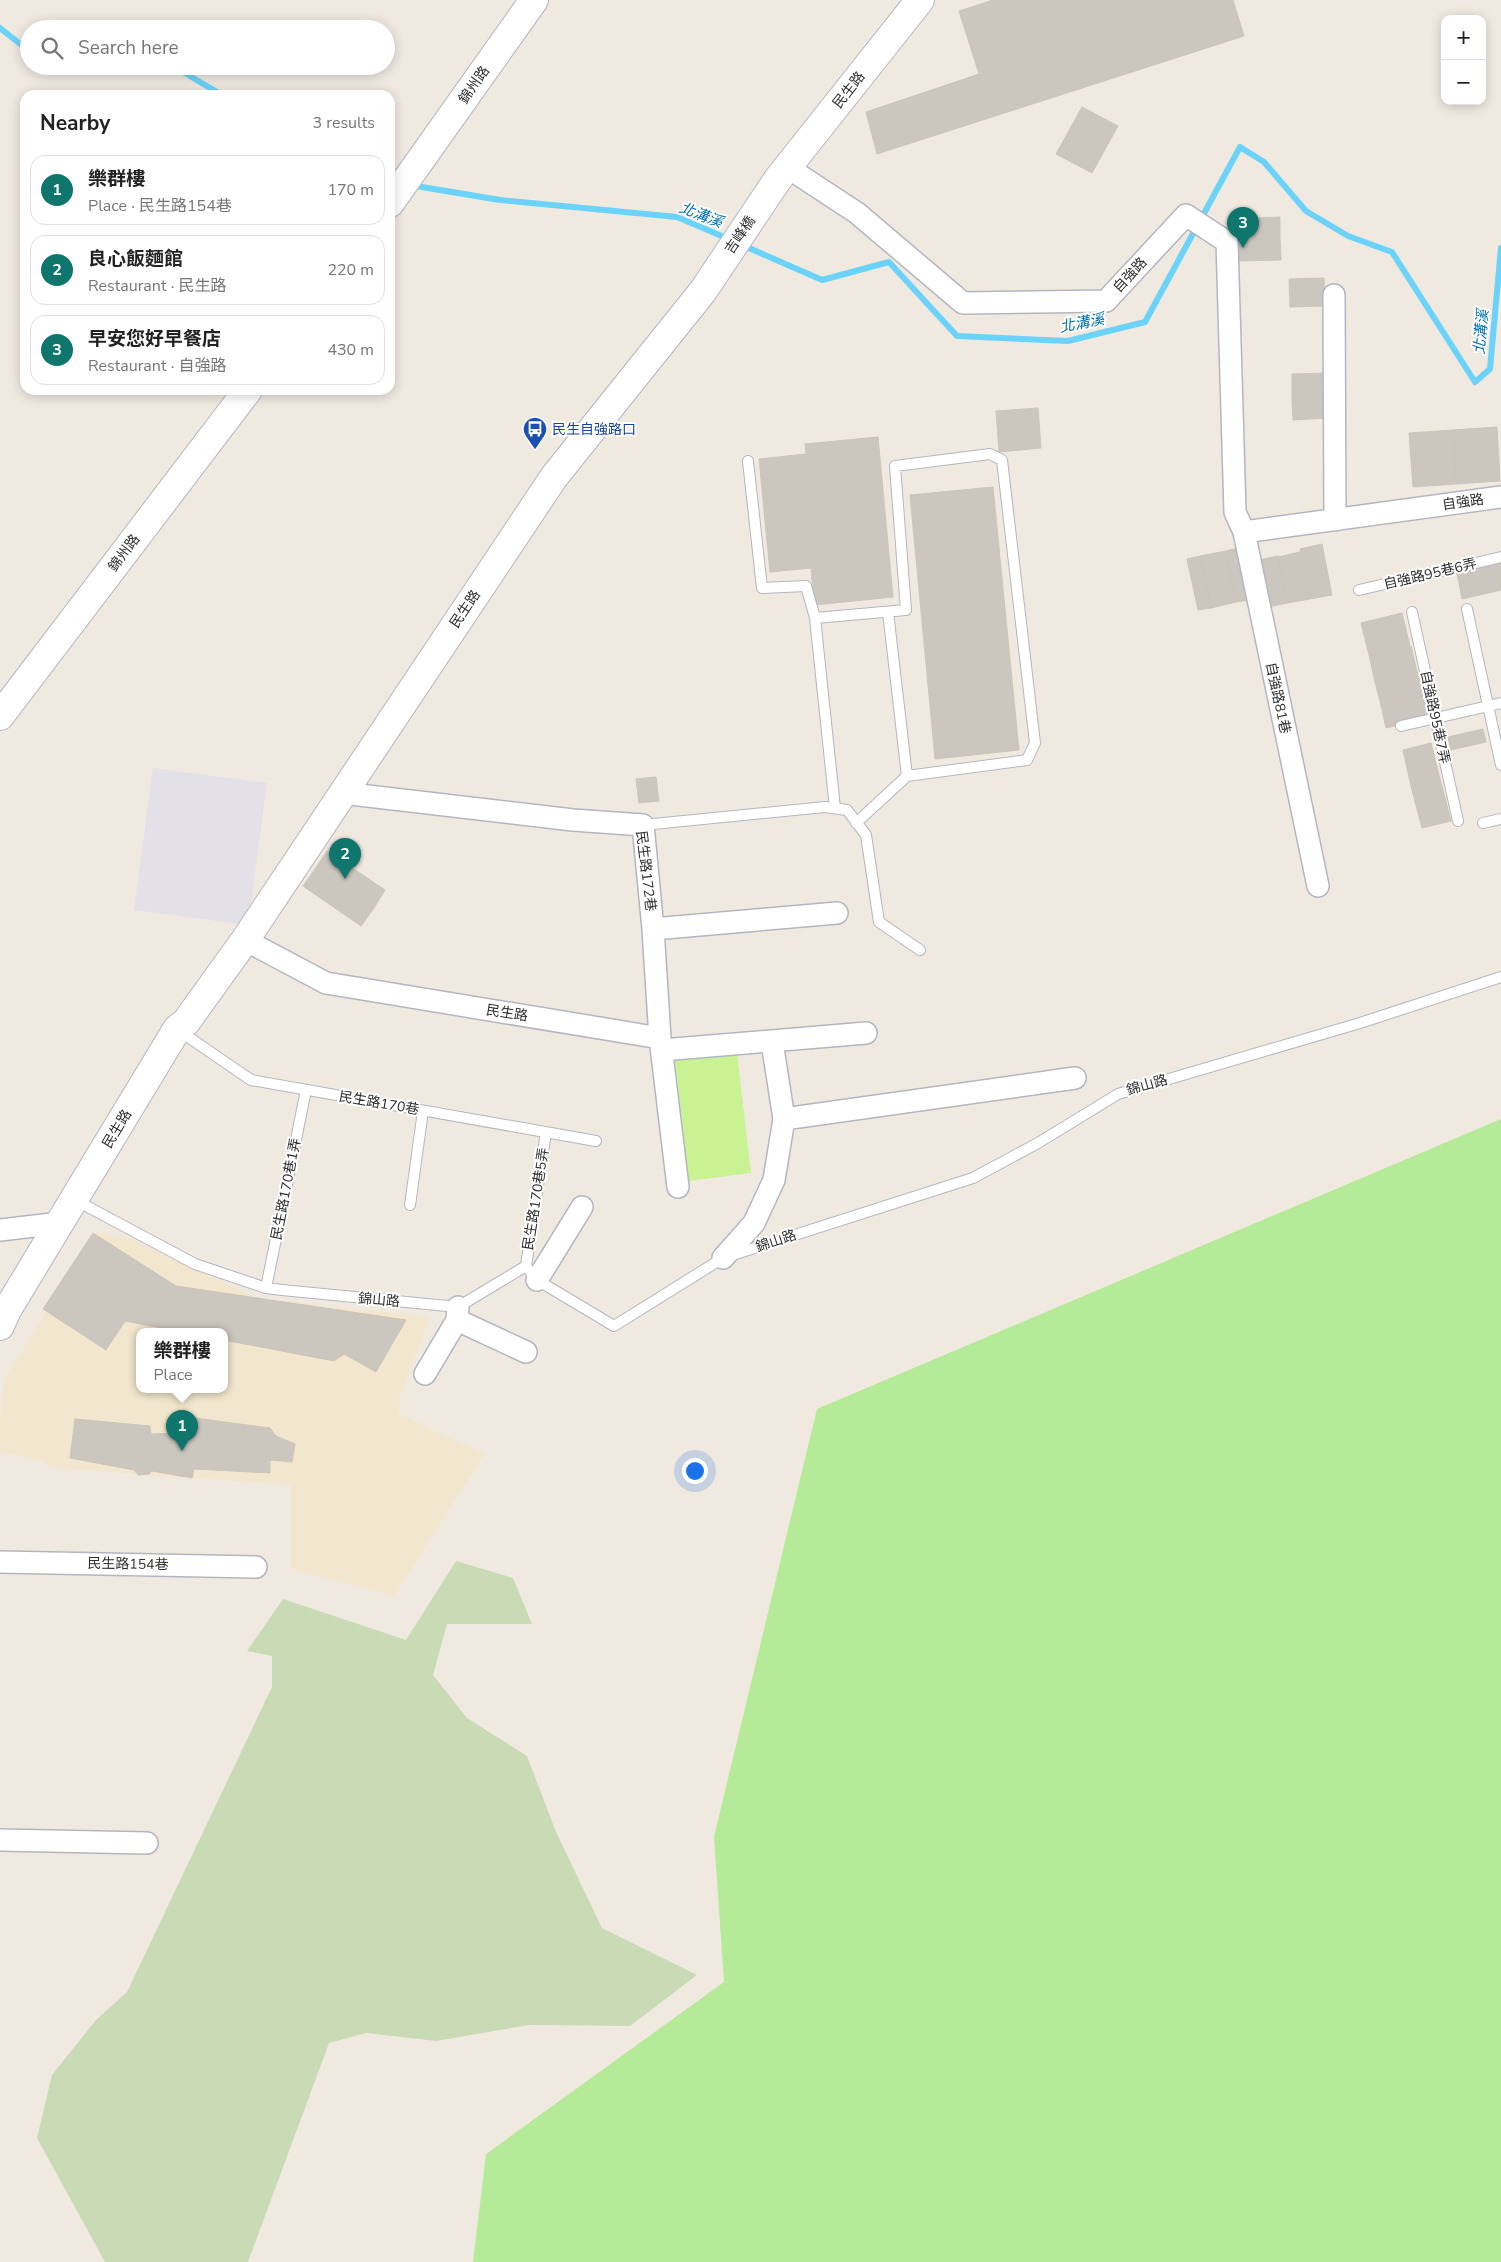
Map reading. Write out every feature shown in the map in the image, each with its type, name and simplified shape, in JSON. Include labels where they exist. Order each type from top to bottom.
[{"type":"street","name":"錦州路","points":[[395,195],[534,0]]},
{"type":"street","name":"民生路","points":[[783,173],[920,0]]},
{"type":"street","name":"吉峰橋","points":[[703,291],[783,173]]},
{"type":"street","name":"自強路","points":[[783,173],[857,213],[963,302],[1106,301],[1186,215],[1227,242],[1235,512]]},
{"type":"street","name":"民生路","points":[[0,1326],[7,1310],[177,1029],[186,1022],[245,940],[554,478],[703,291]]},
{"type":"street","points":[[1334,296],[1335,520]]},
{"type":"street","name":"錦州路","points":[[0,716],[244,395]]},
{"type":"street","name":"自強路","points":[[1244,532],[1501,497]]},
{"type":"street","name":"自強路81巷","points":[[1235,512],[1244,532],[1318,886]]},
{"type":"street","name":"民生路172巷","points":[[342,793],[573,820],[643,825],[661,1044],[678,1187]]},
{"type":"street","points":[[653,929],[837,914]]},
{"type":"street","name":"民生路","points":[[245,940],[326,983],[661,1044],[772,1042],[866,1033]]},
{"type":"street","points":[[723,1258],[754,1223],[774,1180],[784,1119],[772,1042]]},
{"type":"street","points":[[784,1119],[1075,1078]]},
{"type":"street","points":[[531,1273],[582,1207]]},
{"type":"street","points":[[0,1230],[60,1223]]},
{"type":"street","points":[[425,1374],[458,1313],[526,1352]]},
{"type":"street","name":"民生路154巷","points":[[0,1562],[256,1567]]},
{"type":"street","points":[[0,1840],[147,1843]]},
{"type":"lane","points":[[815,618],[906,610],[896,466],[990,454],[1002,460],[1035,744],[1027,760],[907,776],[856,823]]},
{"type":"lane","points":[[748,461],[762,588],[806,586],[815,618],[835,808]]},
{"type":"lane","name":"自強路95巷6弄","points":[[1359,590],[1501,557]]},
{"type":"lane","points":[[1467,609],[1501,765]]},
{"type":"lane","points":[[888,612],[907,776]]},
{"type":"lane","name":"自強路95巷7弄","points":[[1412,612],[1458,821]]},
{"type":"lane","points":[[1401,726],[1501,703]]},
{"type":"lane","points":[[643,825],[825,807],[847,810],[866,835],[879,922],[920,950]]},
{"type":"lane","points":[[1483,823],[1501,819]]},
{"type":"lane","name":"錦山路","points":[[531,1273],[614,1326],[723,1258],[973,1178],[1038,1143],[1118,1094],[1360,1023],[1501,977]]},
{"type":"lane","name":"民生路170巷","points":[[177,1029],[251,1080],[596,1141]]},
{"type":"lane","name":"民生路170巷1弄","points":[[266,1288],[306,1090]]},
{"type":"lane","points":[[410,1205],[423,1111]]},
{"type":"lane","name":"民生路170巷5弄","points":[[531,1273],[546,1132]]},
{"type":"lane","name":"錦山路","points":[[75,1200],[195,1264],[266,1288],[458,1313]]},
{"type":"lane","points":[[458,1313],[531,1273]]},
{"type":"shaded area","points":[[153,768],[267,783],[248,925],[134,910]]},
{"type":"shaded area","points":[[97,1232],[129,1238],[260,1299],[430,1317],[401,1394],[398,1413],[485,1454],[394,1596],[291,1569],[291,1485],[51,1468],[41,1461],[0,1452],[0,1422],[4,1379]]},
{"type":"green space","points":[[737,1053],[751,1173],[689,1181],[675,1061]]},
{"type":"green space","points":[[1501,1119],[1501,2262],[473,2262],[486,2154],[724,1982],[714,1837],[817,1409]]},
{"type":"green space","points":[[456,1561],[513,1578],[532,1624],[447,1624],[433,1675],[467,1718],[527,1756],[556,1832],[602,1928],[697,1975],[630,2026],[529,2025],[436,2041],[366,2033],[329,2043],[248,2262],[105,2262],[37,2138],[52,2075],[96,2020],[127,1992],[272,1687],[272,1656],[247,1651],[283,1599],[406,1640]]},
{"type":"building","points":[[993,0],[1233,0],[1244,36],[877,154],[866,112],[979,74],[959,11]]},
{"type":"building","points":[[1082,107],[1118,126],[1092,173],[1056,154]]},
{"type":"building","points":[[1280,217],[1280,238],[1236,240],[1235,219]]},
{"type":"building","points":[[1280,238],[1281,260],[1236,261],[1236,240]]},
{"type":"building","points":[[1324,278],[1325,306],[1290,307],[1289,279]]},
{"type":"building","points":[[1327,373],[1328,398],[1292,397],[1292,374]]},
{"type":"building","points":[[1292,397],[1328,398],[1328,418],[1293,420]]},
{"type":"building","points":[[1038,408],[1041,448],[999,452],[996,411]]},
{"type":"building","points":[[1497,427],[1500,481],[1456,484],[1453,430]]},
{"type":"building","points":[[1453,430],[1456,484],[1413,487],[1409,433]]},
{"type":"building","points":[[878,437],[893,597],[814,605],[811,568],[770,572],[759,459],[806,454],[805,444]]},
{"type":"building","points":[[993,487],[1019,750],[935,759],[910,495]]},
{"type":"building","points":[[1322,544],[1332,595],[1310,599],[1300,549]]},
{"type":"building","points":[[1238,548],[1249,600],[1236,602],[1226,551]]},
{"type":"building","points":[[1226,551],[1236,602],[1211,608],[1200,556]]},
{"type":"building","points":[[1300,552],[1310,599],[1287,603],[1278,557]]},
{"type":"building","points":[[1200,556],[1211,608],[1198,610],[1187,559]]},
{"type":"building","points":[[1278,556],[1287,603],[1264,608],[1254,561]]},
{"type":"building","points":[[1501,560],[1501,573],[1459,583],[1456,570]]},
{"type":"building","points":[[1501,573],[1501,590],[1462,599],[1459,583]]},
{"type":"building","points":[[1402,613],[1410,646],[1369,655],[1361,623]]},
{"type":"building","points":[[1411,646],[1417,672],[1375,682],[1369,655]]},
{"type":"building","points":[[1418,672],[1424,695],[1381,705],[1375,682]]},
{"type":"building","points":[[1425,695],[1430,718],[1386,728],[1381,705]]},
{"type":"building","points":[[1483,729],[1486,742],[1451,750],[1448,737]]},
{"type":"building","points":[[1431,743],[1440,779],[1411,786],[1403,750]]},
{"type":"building","points":[[656,777],[659,801],[639,803],[636,779]]},
{"type":"building","points":[[1440,779],[1451,821],[1422,828],[1411,786]]},
{"type":"building","points":[[327,851],[385,890],[374,908],[315,869]]},
{"type":"building","points":[[315,869],[374,908],[361,926],[303,886]]},
{"type":"building","points":[[93,1233],[176,1286],[406,1320],[376,1372],[344,1354],[334,1361],[228,1341],[228,1328],[161,1328],[125,1321],[106,1350],[43,1309]]},
{"type":"building","points":[[195,1418],[270,1428],[276,1436],[295,1444],[292,1462],[270,1460],[270,1473],[194,1469],[192,1478],[152,1471],[149,1474],[138,1475],[134,1470],[70,1458],[75,1419],[150,1426],[151,1434],[178,1433],[180,1420],[192,1422]]},
{"type":"waterway","name":"北溝溪","points":[[0,28],[20,44]]},
{"type":"waterway","name":"北溝溪","points":[[188,75],[214,90]]},
{"type":"waterway","name":"北溝溪","points":[[742,245],[822,280],[889,262],[957,336],[1068,341],[1145,322],[1240,147],[1264,162],[1306,211],[1348,236],[1392,252],[1475,382],[1490,369],[1501,248]]},
{"type":"waterway","name":"北溝溪","points":[[410,185],[500,200],[677,217],[731,240]]},
{"type":"place","name":"早安您好早餐店","points":[[1243,248]]},
{"type":"place","name":"民生自強路口","points":[[535,450]]},
{"type":"place","name":"良心飯麵館","points":[[345,879]]},
{"type":"place","name":"樂群樓","points":[[182,1451]]}]
